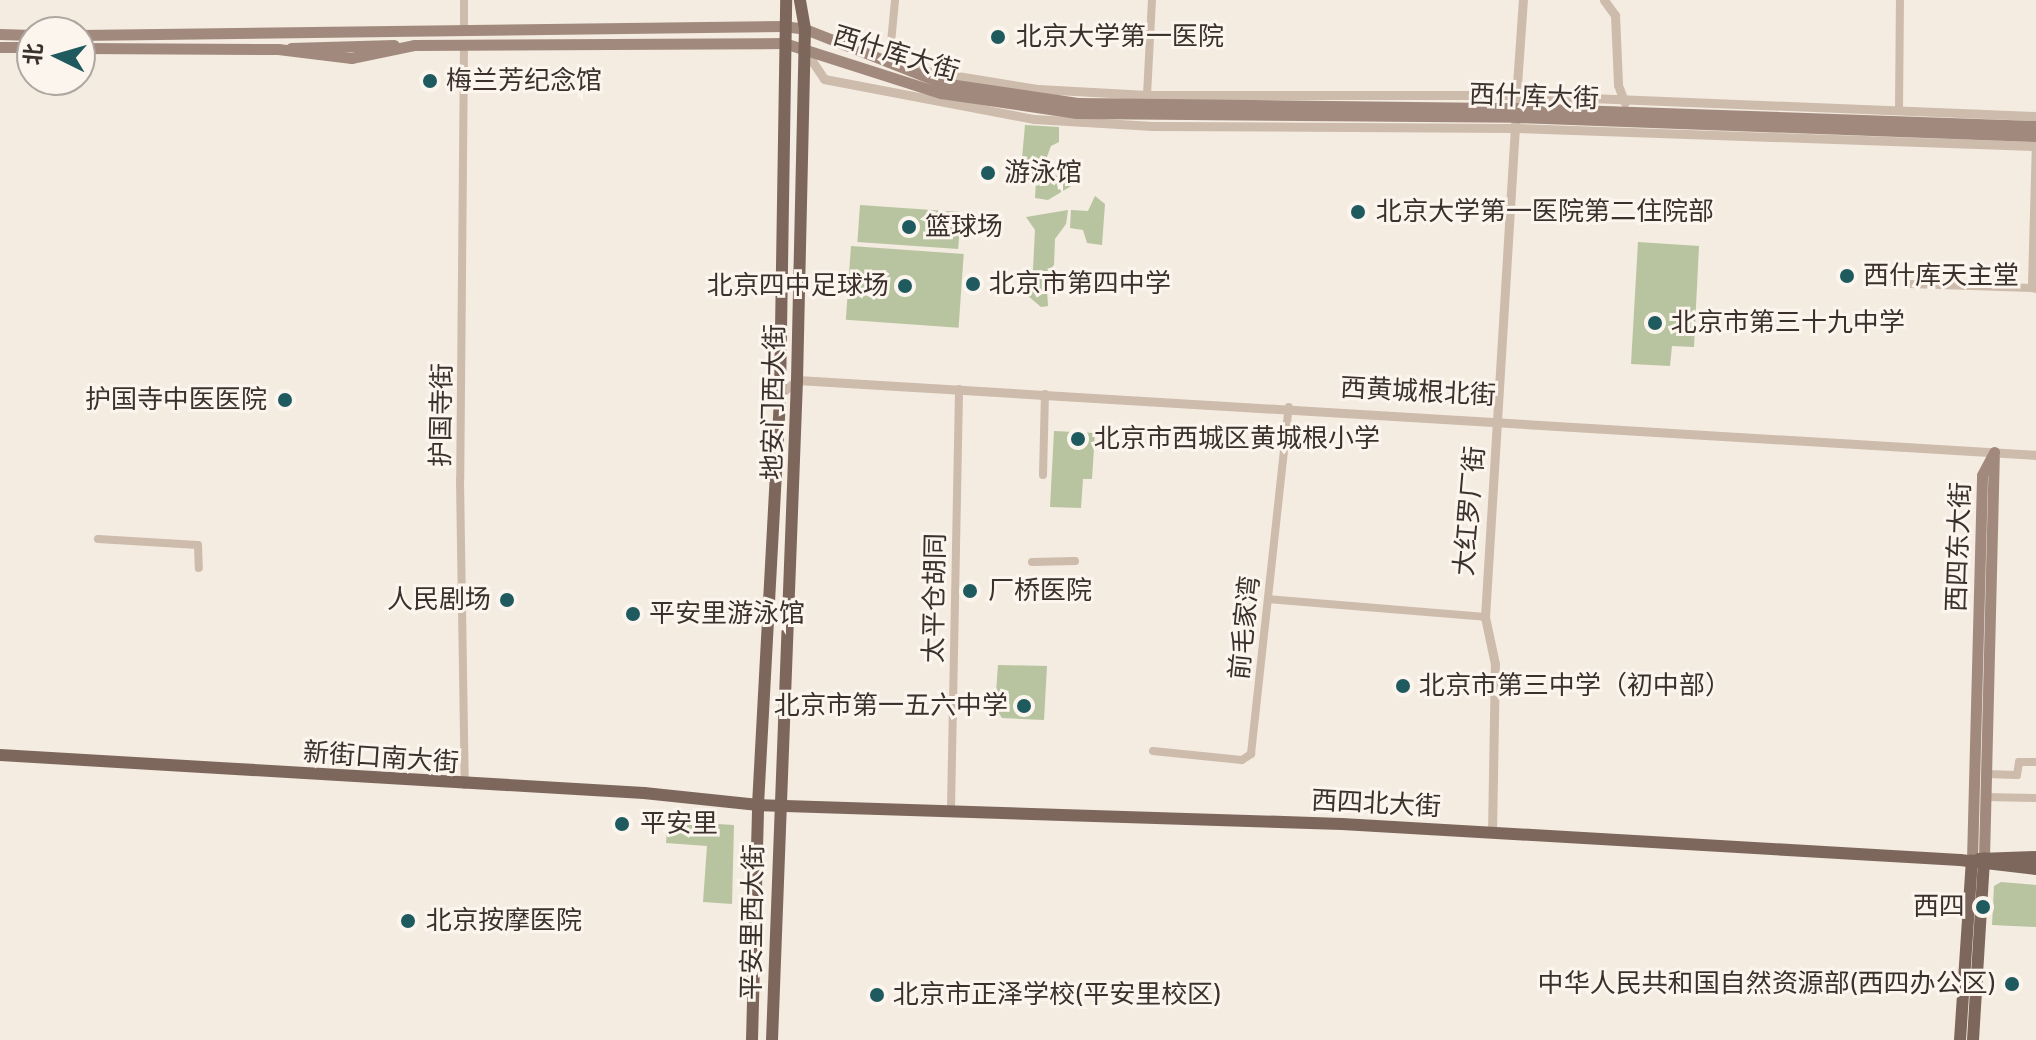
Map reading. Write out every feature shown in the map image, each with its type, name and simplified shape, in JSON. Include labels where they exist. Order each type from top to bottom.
[{"type":"main road","name":"地安门西大街","points":[[758,805],[780,394],[786,0]]},
{"type":"main road","name":"地安门西大街","points":[[777,805],[789,654],[797,380],[805,29],[800,0]]},
{"type":"main road","name":"西什库大街","points":[[464,39],[499,32],[784,26],[805,29],[889,65],[942,83],[1078,103],[1516,112],[2036,136]]},
{"type":"main road","points":[[499,32],[500,45]]},
{"type":"main road","points":[[96,35],[464,39],[500,45],[784,43],[804,49]]},
{"type":"main road","points":[[96,48],[278,49],[351,58],[414,39]]},
{"type":"main road","name":"西什库大街","points":[[804,49],[941,93],[1077,113],[1628,112],[2036,126]]},
{"type":"main road","name":"西四东大街","points":[[1980,860],[1986,774],[1994,452]]},
{"type":"main road","name":"西四东大街","points":[[1980,860],[1982,475],[1994,452]]},
{"type":"main road","name":"新街口南大街","points":[[0,755],[465,786],[644,793],[777,805]]},
{"type":"main road","name":"平安里西大街","points":[[752,1040],[758,805]]},
{"type":"main road","name":"西四北大街","points":[[777,805],[951,808],[1980,860]]},
{"type":"main road","name":"平安里西大街","points":[[772,1040],[777,805]]},
{"type":"main road","points":[[1980,860],[2036,857]]},
{"type":"main road","points":[[1980,860],[2036,869]]},
{"type":"main road","points":[[1960,1040],[1980,860]]},
{"type":"main road","points":[[1973,1040],[1980,860]]},
{"type":"street","name":"护国寺街","points":[[464,0],[460,523],[465,786]]},
{"type":"street","points":[[889,65],[895,0]]},
{"type":"street","points":[[1147,95],[1152,0]]},
{"type":"street","name":"大红罗厂街","points":[[1492,833],[1495,664],[1485,617],[1500,419],[1523,0]]},
{"type":"street","points":[[1604,0],[1615,15],[1619,37],[1618,85],[1628,112]]},
{"type":"street","points":[[1899,109],[1900,0]]},
{"type":"street","name":"西什库大街","points":[[804,49],[824,79],[1034,119],[1153,126],[1516,112],[1623,99],[2036,116]]},
{"type":"street","name":"西什库大街","points":[[889,65],[1038,89],[1516,112],[2036,146]]},
{"type":"street","points":[[1910,284],[2034,288],[2036,136]]},
{"type":"street","points":[[780,394],[797,380]]},
{"type":"street","name":"西黄城根北街","points":[[797,380],[1500,419],[2036,455]]},
{"type":"street","name":"太平仓胡同","points":[[951,808],[959,389]]},
{"type":"street","points":[[1043,475],[1045,394]]},
{"type":"street","name":"前毛家湾","points":[[1153,751],[1242,760],[1251,754],[1289,407]]},
{"type":"street","points":[[98,539],[198,545],[199,568]]},
{"type":"street","points":[[1032,562],[1075,561]]},
{"type":"street","points":[[1268,599],[1485,617]]},
{"type":"street","points":[[1986,774],[2017,775],[2019,762],[2036,762]]},
{"type":"street","points":[[1985,797],[2036,798]]},
{"type":"green space","points":[[1025,125],[1059,127],[1059,142],[1051,146],[1045,162],[1053,176],[1074,174],[1073,185],[1048,200],[1035,198],[1036,181],[1020,180]]},
{"type":"green space","points":[[1095,196],[1105,204],[1102,245],[1087,243],[1083,230],[1070,228],[1071,210],[1088,211]]},
{"type":"green space","name":"篮球场","points":[[860,205],[961,212],[958,249],[857,242]]},
{"type":"green space","points":[[1068,210],[1066,224],[1055,239],[1054,265],[1046,274],[1048,306],[1041,307],[1027,295],[1032,289],[1035,230],[1026,217]]},
{"type":"green space","points":[[1638,242],[1699,246],[1694,347],[1672,346],[1670,366],[1631,364]]},
{"type":"green space","name":"北京四中足球场","points":[[851,246],[964,254],[959,328],[846,320]]},
{"type":"green space","points":[[1054,431],[1095,433],[1092,479],[1083,479],[1081,508],[1050,507]]},
{"type":"green space","points":[[998,665],[1047,666],[1044,720],[1002,718],[995,707]]},
{"type":"green space","points":[[668,821],[734,825],[732,904],[703,902],[707,846],[666,843]]},
{"type":"green space","points":[[2001,882],[2036,885],[2036,927],[1992,925],[1994,886]]},
{"type":"place","name":"北京大学第一医院","points":[[998,37]]},
{"type":"place","name":"梅兰芳纪念馆","points":[[430,81]]},
{"type":"place","name":"游泳馆","points":[[988,173]]},
{"type":"place","name":"北京大学第一医院第二住院部","points":[[1358,212]]},
{"type":"place","name":"篮球场","points":[[909,227]]},
{"type":"place","name":"西什库天主堂","points":[[1847,276]]},
{"type":"place","name":"北京市第四中学","points":[[973,284]]},
{"type":"place","name":"北京四中足球场","points":[[905,286]]},
{"type":"place","name":"北京市第三十九中学","points":[[1655,323]]},
{"type":"place","name":"护国寺中医医院","points":[[285,400]]},
{"type":"place","name":"北京市西城区黄城根小学","points":[[1078,439]]},
{"type":"place","name":"厂桥医院","points":[[970,591]]},
{"type":"place","name":"人民剧场","points":[[507,600]]},
{"type":"place","name":"平安里游泳馆","points":[[633,614]]},
{"type":"place","name":"北京市第三中学（初中部）","points":[[1403,686]]},
{"type":"place","name":"北京市第一五六中学","points":[[1024,706]]},
{"type":"place","name":"平安里","points":[[622,824]]},
{"type":"place","name":"西四","points":[[1983,907]]},
{"type":"place","name":"北京按摩医院","points":[[408,921]]},
{"type":"place","name":"中华人民共和国自然资源部(西四办公区)","points":[[2012,984]]},
{"type":"place","name":"北京市正泽学校(平安里校区)","points":[[877,995]]}]
